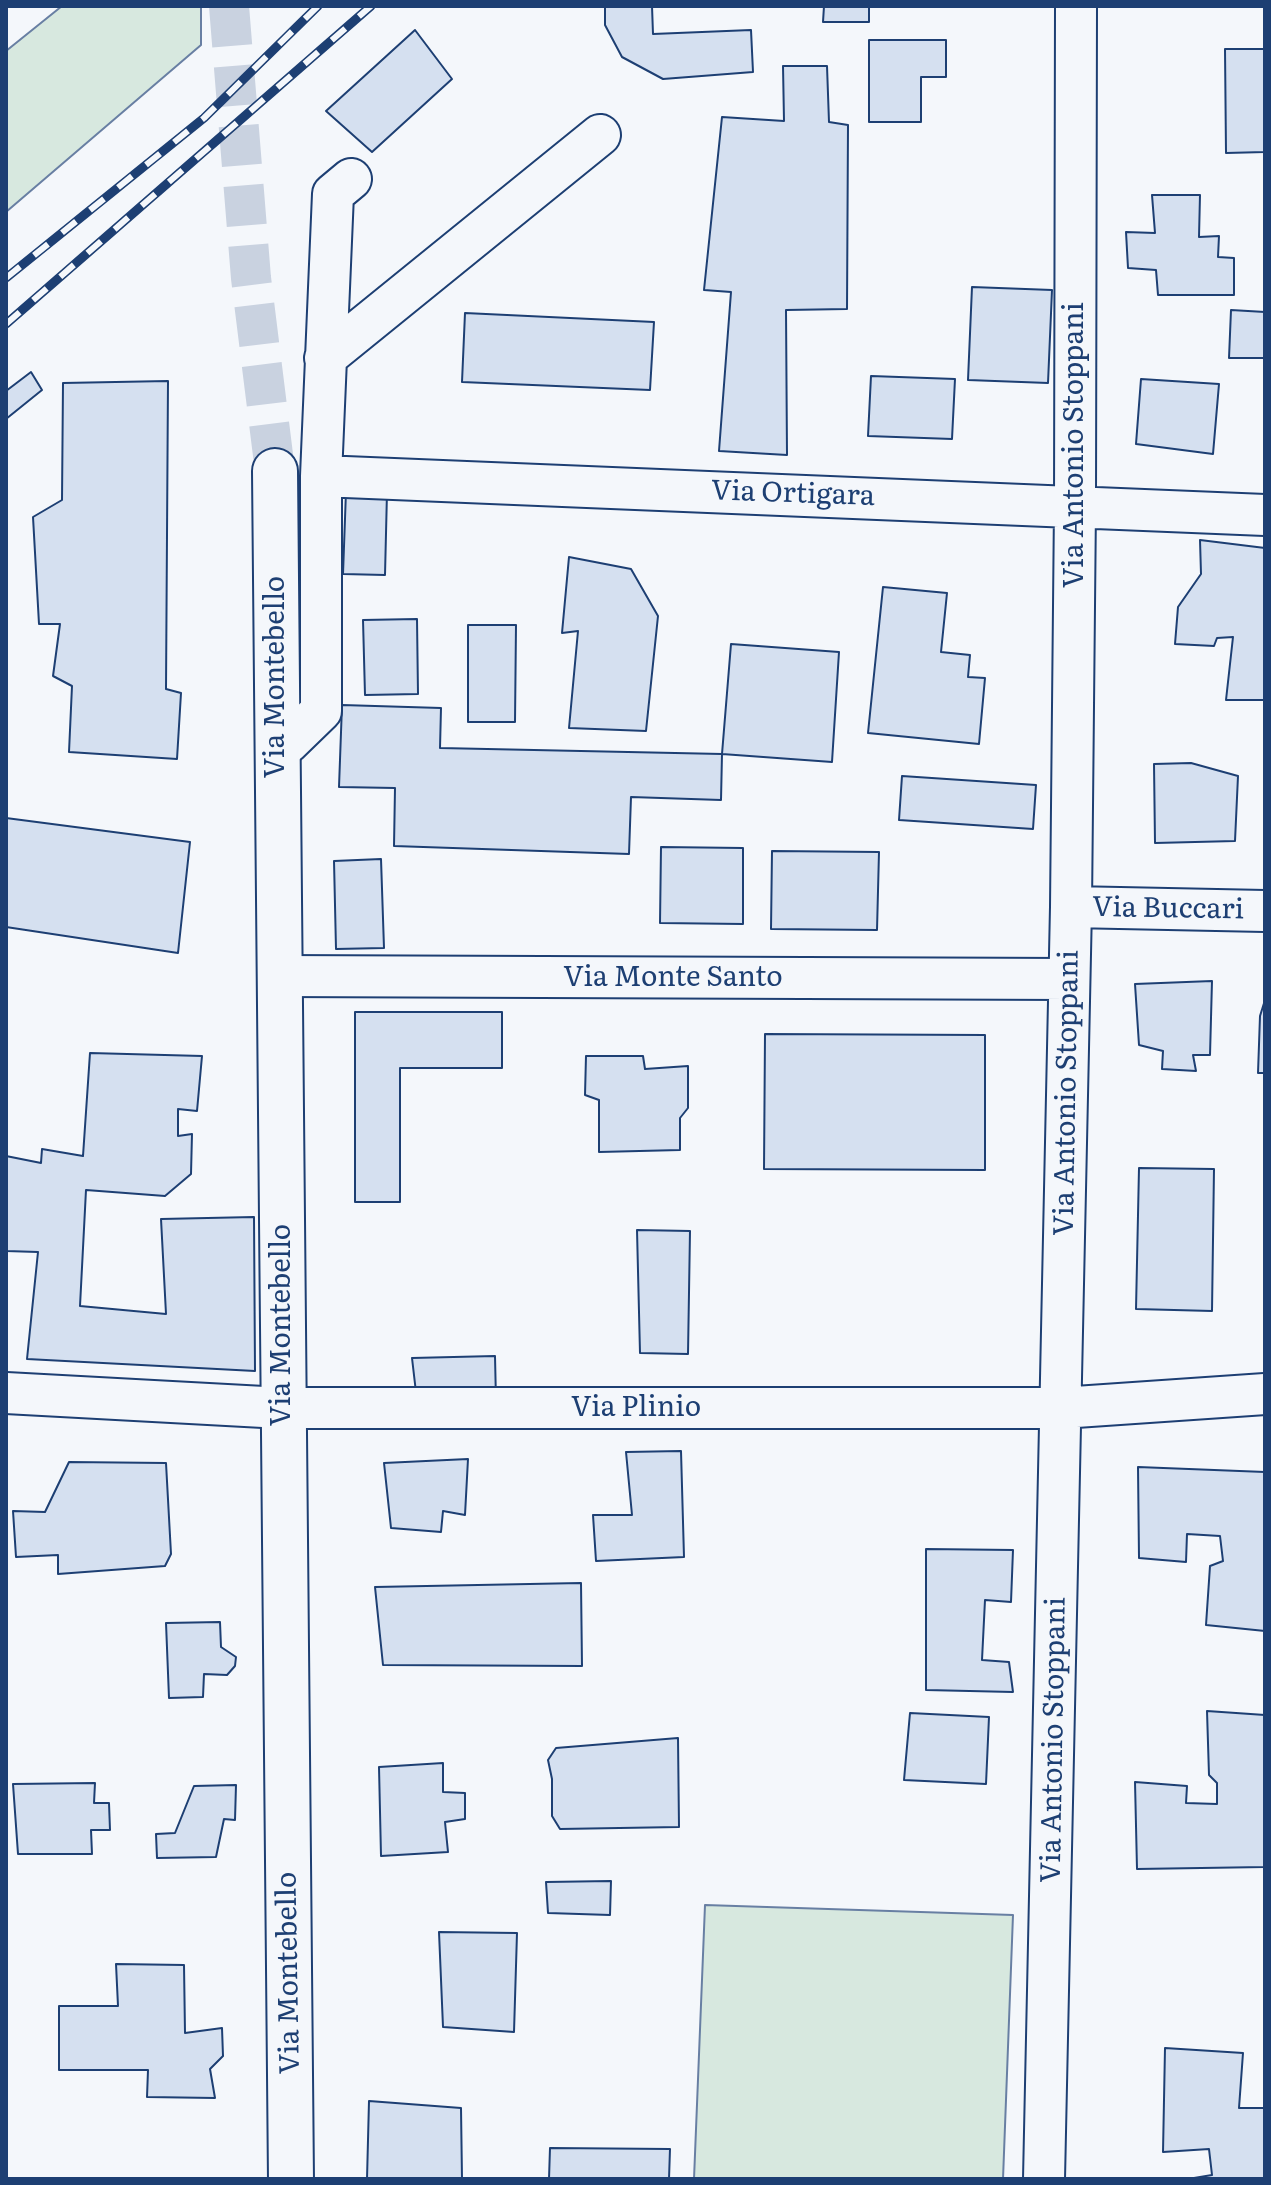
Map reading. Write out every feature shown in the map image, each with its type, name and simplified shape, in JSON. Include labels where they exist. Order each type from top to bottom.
[{"type":"street","name":"Via Antonio Stoppani","points":[[1044,2179],[1071,907],[1076,6]]},
{"type":"street","points":[[325,358],[600,135]]},
{"type":"street","name":"Via Montebello","points":[[288,743],[321,711],[321,476],[333,194],[351,179]]},
{"type":"street","name":"Via Montebello","points":[[275,471],[291,2179]]},
{"type":"street","name":"Via Ortigara","points":[[321,476],[1265,515]]},
{"type":"street","name":"Via Buccari","points":[[1071,907],[1265,911]]},
{"type":"street","name":"Via Monte Santo","points":[[278,976],[1068,979]]},
{"type":"street","name":"Via Plinio","points":[[6,1393],[282,1408],[1061,1408],[1265,1394]]},
{"type":"shaded area","points":[[62,6],[201,6],[201,45],[6,212],[6,51]]},
{"type":"shaded area","points":[[705,1905],[1013,1915],[1003,2179],[694,2179]]},
{"type":"building","points":[[605,6],[652,6],[653,34],[751,30],[753,72],[663,79],[622,57],[605,25]]},
{"type":"building","points":[[824,6],[869,6],[869,22],[823,22]]},
{"type":"building","points":[[415,30],[452,79],[372,152],[326,111]]},
{"type":"building","points":[[869,40],[946,40],[946,77],[921,77],[921,122],[869,122]]},
{"type":"building","points":[[1225,49],[1265,49],[1265,152],[1226,153]]},
{"type":"building","points":[[783,66],[827,66],[829,122],[848,125],[847,309],[786,310],[787,455],[719,451],[731,292],[704,290],[722,117],[784,121]]},
{"type":"building","points":[[1152,195],[1200,195],[1199,237],[1219,236],[1218,257],[1234,258],[1234,295],[1158,295],[1156,270],[1128,268],[1126,232],[1155,233]]},
{"type":"building","points":[[972,287],[1052,290],[1048,383],[968,380]]},
{"type":"building","points":[[1231,310],[1265,312],[1265,358],[1229,358]]},
{"type":"building","points":[[465,313],[654,322],[650,390],[462,382]]},
{"type":"building","points":[[31,372],[42,390],[6,419],[6,391]]},
{"type":"building","points":[[871,376],[955,379],[952,439],[868,436]]},
{"type":"building","points":[[1141,379],[1219,384],[1213,454],[1136,444]]},
{"type":"building","points":[[168,381],[166,689],[181,693],[177,759],[69,752],[72,686],[53,676],[60,624],[39,624],[33,517],[62,500],[63,383]]},
{"type":"building","points":[[346,491],[387,492],[385,575],[343,574]]},
{"type":"building","points":[[1200,540],[1265,548],[1265,700],[1226,700],[1233,637],[1217,638],[1214,646],[1175,644],[1178,607],[1201,574]]},
{"type":"building","points":[[569,557],[631,569],[658,616],[646,731],[569,728],[578,631],[562,633]]},
{"type":"building","points":[[883,587],[947,593],[941,652],[970,655],[968,677],[985,678],[979,744],[868,733]]},
{"type":"building","points":[[417,619],[418,694],[365,695],[363,620]]},
{"type":"building","points":[[468,625],[516,625],[515,722],[468,722]]},
{"type":"building","points":[[731,644],[839,652],[832,762],[722,754]]},
{"type":"building","points":[[342,705],[441,708],[440,748],[722,754],[721,800],[631,797],[629,854],[394,846],[395,788],[339,787]]},
{"type":"building","points":[[1191,763],[1238,776],[1235,841],[1155,843],[1154,764]]},
{"type":"building","points":[[902,776],[1036,785],[1033,829],[899,820]]},
{"type":"building","points":[[6,818],[190,842],[178,953],[6,927]]},
{"type":"building","points":[[661,847],[743,848],[743,924],[660,923]]},
{"type":"building","points":[[772,851],[879,852],[877,930],[771,929]]},
{"type":"building","points":[[381,859],[384,948],[336,949],[334,861]]},
{"type":"building","points":[[1212,981],[1210,1055],[1193,1055],[1196,1071],[1162,1069],[1163,1051],[1139,1045],[1135,984]]},
{"type":"building","points":[[1265,1000],[1265,1073],[1258,1073],[1260,1016]]},
{"type":"building","points":[[355,1012],[502,1012],[502,1068],[400,1068],[400,1202],[355,1202]]},
{"type":"building","points":[[765,1034],[985,1035],[985,1170],[764,1169]]},
{"type":"building","points":[[90,1053],[202,1056],[197,1111],[178,1109],[178,1136],[192,1134],[191,1174],[165,1196],[86,1190],[80,1306],[166,1314],[161,1219],[254,1217],[255,1371],[27,1359],[38,1252],[6,1251],[6,1156],[41,1163],[42,1149],[83,1156]]},
{"type":"building","points":[[586,1056],[643,1056],[645,1069],[688,1066],[688,1108],[680,1118],[680,1150],[599,1152],[599,1100],[585,1095]]},
{"type":"building","points":[[1139,1168],[1214,1169],[1212,1311],[1136,1309]]},
{"type":"building","points":[[637,1230],[690,1231],[688,1354],[640,1353]]},
{"type":"building","points":[[495,1356],[496,1401],[417,1401],[412,1358]]},
{"type":"building","points":[[681,1451],[684,1557],[596,1561],[593,1515],[632,1515],[626,1452]]},
{"type":"building","points":[[468,1459],[465,1515],[443,1511],[441,1532],[391,1528],[384,1463]]},
{"type":"building","points":[[69,1462],[166,1463],[171,1554],[165,1566],[58,1574],[58,1555],[16,1557],[13,1511],[45,1512]]},
{"type":"building","points":[[1138,1467],[1265,1472],[1265,1631],[1206,1625],[1210,1566],[1223,1561],[1220,1536],[1187,1534],[1186,1562],[1139,1558]]},
{"type":"building","points":[[926,1549],[1013,1550],[1011,1602],[985,1600],[982,1660],[1009,1662],[1013,1692],[926,1690]]},
{"type":"building","points":[[581,1583],[582,1666],[383,1665],[375,1587]]},
{"type":"building","points":[[220,1622],[221,1647],[236,1657],[235,1666],[227,1675],[204,1674],[203,1697],[169,1698],[166,1623]]},
{"type":"building","points":[[1207,1711],[1265,1715],[1265,1867],[1137,1869],[1135,1782],[1187,1786],[1186,1803],[1217,1804],[1217,1783],[1209,1775]]},
{"type":"building","points":[[910,1713],[989,1717],[986,1784],[904,1780]]},
{"type":"building","points":[[678,1738],[679,1827],[560,1829],[552,1816],[552,1779],[548,1760],[556,1748]]},
{"type":"building","points":[[443,1763],[443,1792],[465,1793],[465,1819],[445,1822],[448,1852],[381,1856],[379,1767]]},
{"type":"building","points":[[95,1783],[94,1803],[109,1803],[110,1830],[91,1830],[92,1854],[18,1854],[13,1784]]},
{"type":"building","points":[[236,1785],[235,1820],[224,1819],[216,1857],[157,1858],[156,1834],[175,1833],[194,1786]]},
{"type":"building","points":[[611,1881],[610,1915],[548,1913],[546,1882]]},
{"type":"building","points":[[439,1932],[517,1933],[514,2032],[443,2027]]},
{"type":"building","points":[[116,1964],[184,1965],[185,2033],[222,2028],[223,2056],[210,2069],[215,2098],[147,2097],[148,2070],[59,2070],[59,2006],[118,2006]]},
{"type":"building","points":[[1165,2048],[1243,2053],[1239,2108],[1265,2108],[1265,2179],[1188,2179],[1212,2175],[1209,2149],[1163,2152]]},
{"type":"building","points":[[369,2101],[461,2108],[462,2179],[367,2179]]},
{"type":"building","points":[[550,2148],[670,2149],[669,2179],[549,2179]]},
{"type":"tunnel","points":[[229,6],[251,278],[275,471]]},
{"type":"railway","points":[[6,278],[204,118],[318,6]]},
{"type":"railway","points":[[6,324],[371,6]]}]
